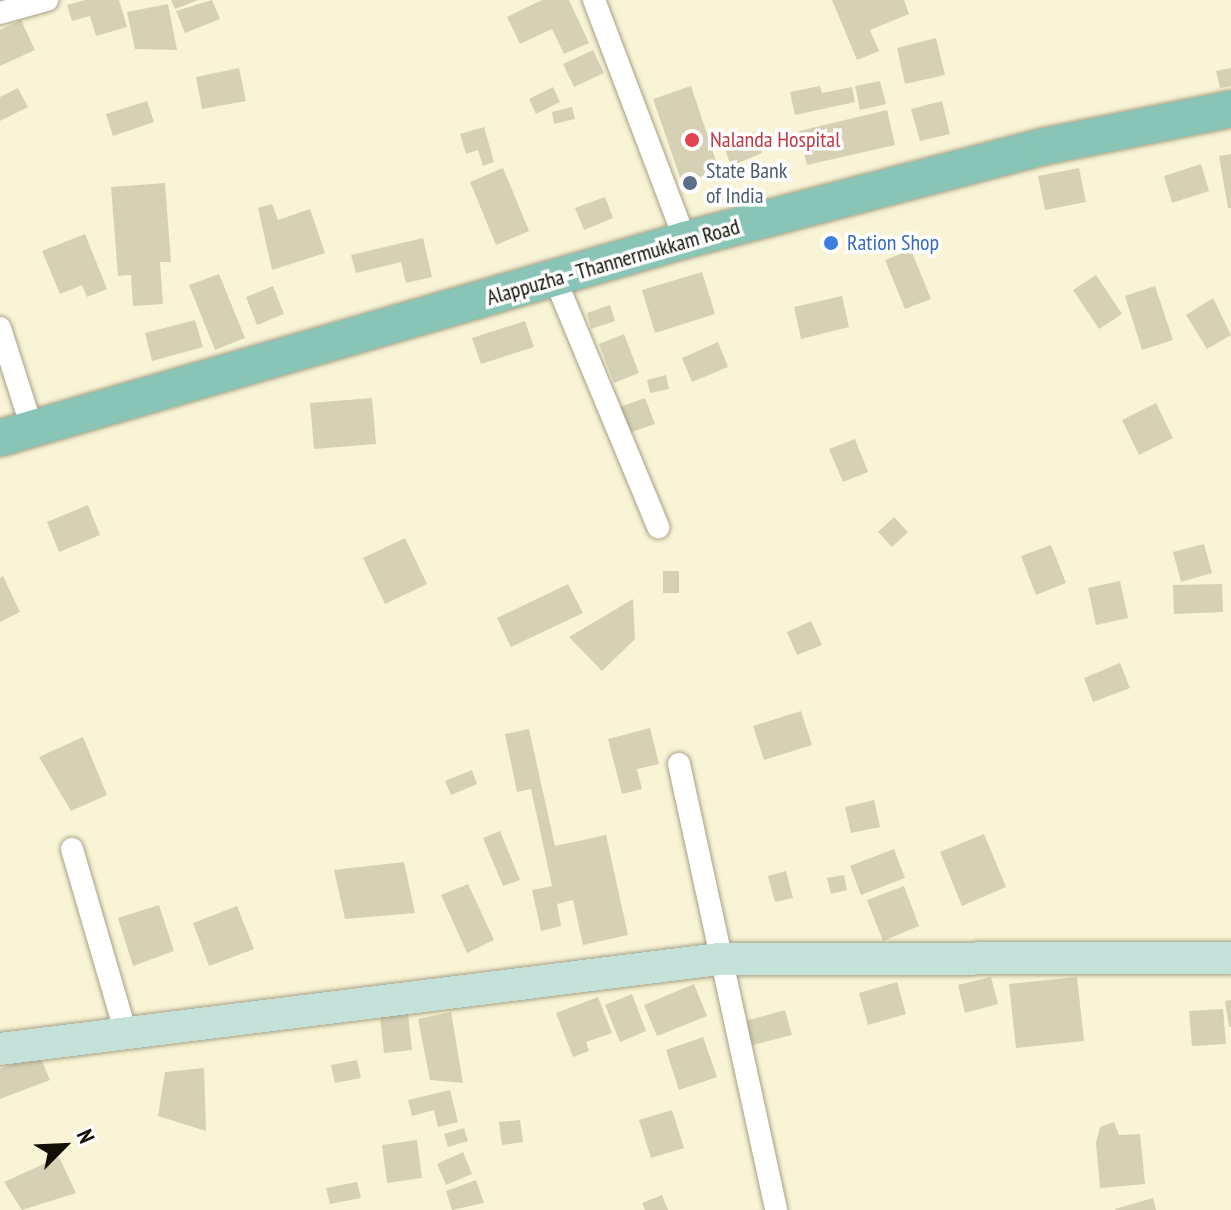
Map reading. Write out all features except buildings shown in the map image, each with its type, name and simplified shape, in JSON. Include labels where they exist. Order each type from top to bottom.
[{"type":"main road","name":"Alappuzha - Thannermukkam Road","points":[[16,433],[685,240],[1046,146],[1231,109]]},
{"type":"main road","points":[[0,1049],[719,959],[1231,958]]},
{"type":"street","points":[[0,13],[47,0]]},
{"type":"street","points":[[594,0],[685,240]]},
{"type":"street","points":[[555,279],[658,527]]},
{"type":"street","points":[[0,328],[16,433]]},
{"type":"street","points":[[679,764],[776,1210]]},
{"type":"street","points":[[72,849],[126,1034]]},
{"type":"place","name":"Nalanda Hospital","points":[[692,140]]},
{"type":"place","name":"State Bank of India","points":[[690,183]]},
{"type":"place","name":"Ration Shop","points":[[831,243]]}]
